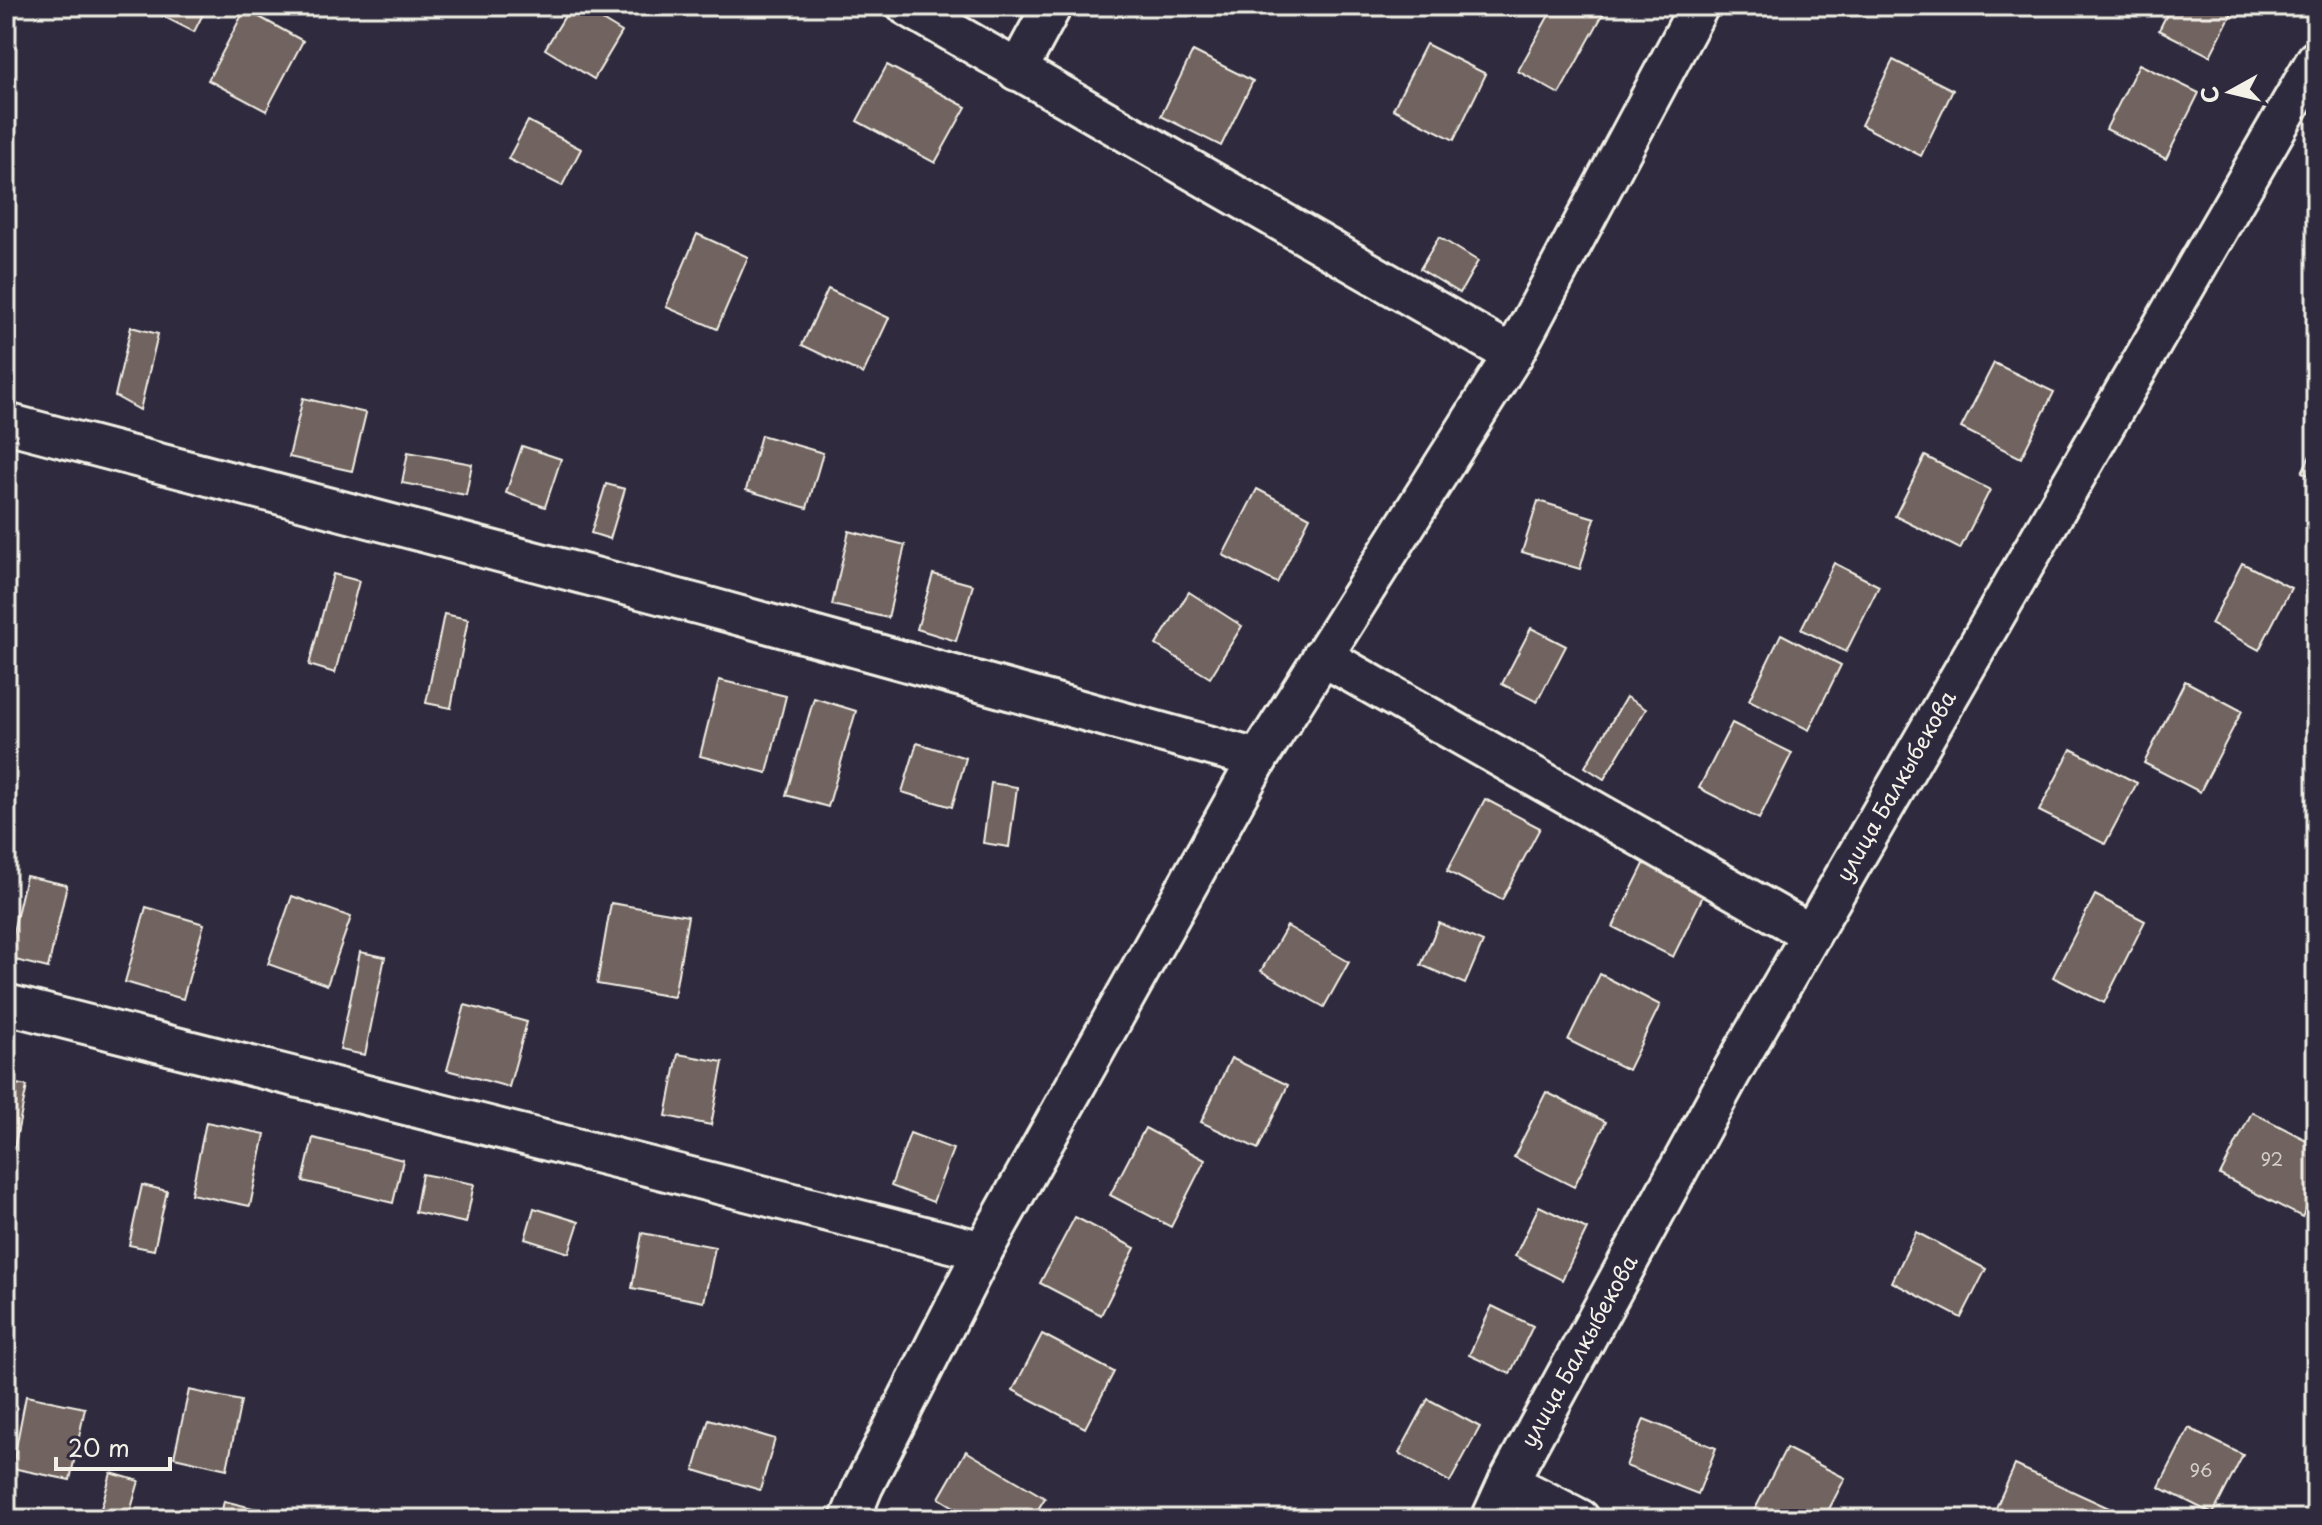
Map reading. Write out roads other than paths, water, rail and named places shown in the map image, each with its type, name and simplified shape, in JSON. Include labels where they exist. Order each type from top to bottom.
[{"type":"street","points":[[907,6],[1513,355]]},
{"type":"street","points":[[1017,71],[1052,6]]},
{"type":"street","points":[[850,1519],[863,1487],[983,1251],[1258,759],[1513,355],[1699,6]]},
{"type":"street","name":"улица Балкыбекова","points":[[1491,1519],[1508,1482],[1723,1087],[2316,60]]},
{"type":"street","points":[[6,423],[716,609],[1258,759]]},
{"type":"street","points":[[1322,656],[1811,934]]},
{"type":"street","points":[[6,1004],[983,1251]]},
{"type":"street","points":[[1508,1482],[1580,1519]]}]
